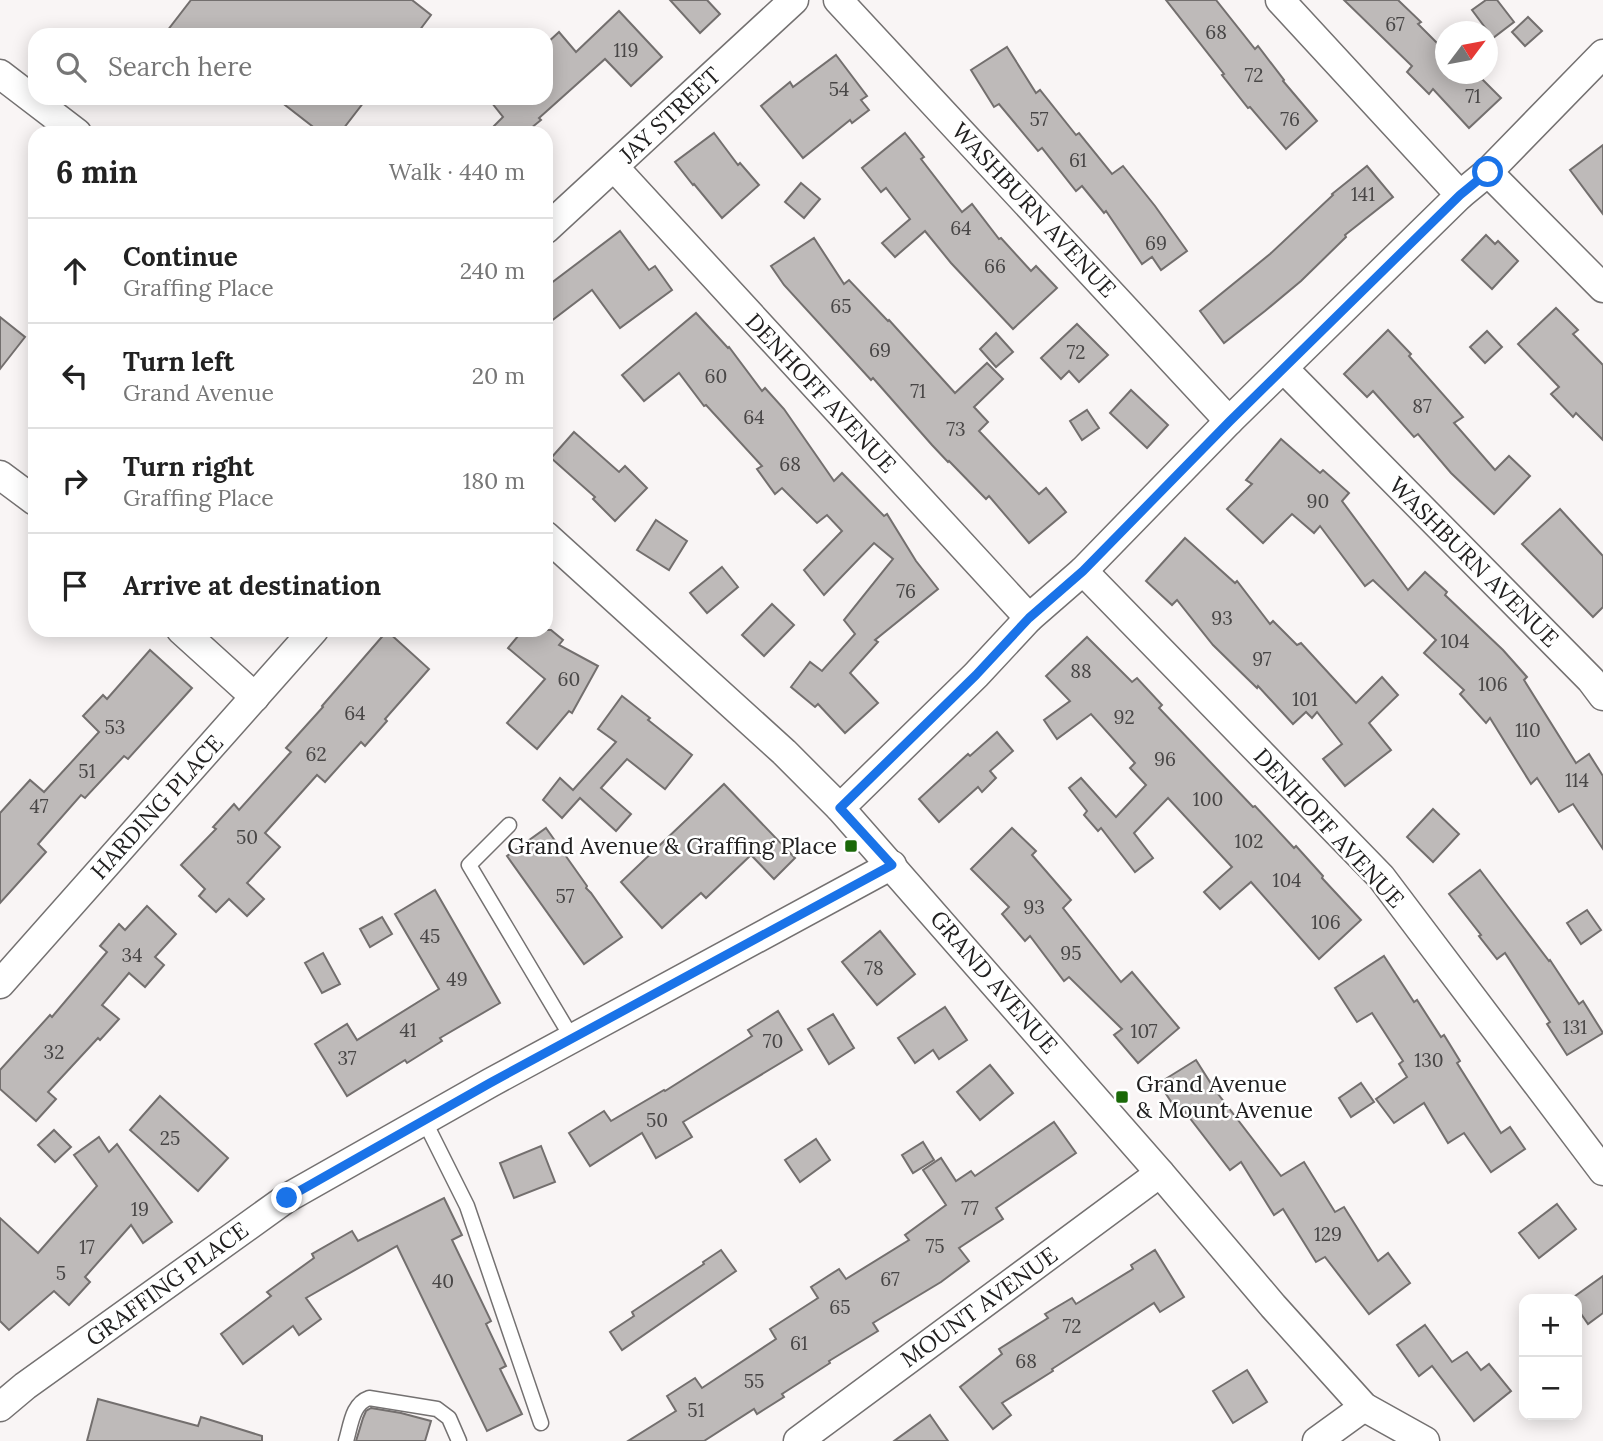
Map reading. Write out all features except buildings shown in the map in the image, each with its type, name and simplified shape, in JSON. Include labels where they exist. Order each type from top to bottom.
[{"type":"street","name":"JAY STREET","points":[[553,223],[794,0]]},
{"type":"street","name":"WASHBURN AVENUE","points":[[838,0],[1230,421]]},
{"type":"street","points":[[1280,0],[1460,195]]},
{"type":"street","points":[[840,808],[976,675],[1029,618],[1083,571],[1230,421],[1460,195],[1488,172],[1603,54]]},
{"type":"street","points":[[0,74],[28,95]]},
{"type":"street","points":[[40,105],[68,126]]},
{"type":"street","name":"DENHOFF AVENUE","points":[[614,167],[1029,618]]},
{"type":"street","points":[[1488,172],[1603,288]]},
{"type":"street","name":"WASHBURN AVENUE","points":[[1284,369],[1591,680],[1603,696]]},
{"type":"street","points":[[0,475],[28,496]]},
{"type":"street","name":"GRAND AVENUE","points":[[553,542],[783,752],[840,808],[1364,1407],[1425,1441]]},
{"type":"street","name":"DENHOFF AVENUE","points":[[1083,571],[1381,877],[1603,1171]]},
{"type":"street","points":[[189,637],[255,697]]},
{"type":"street","name":"HARDING PLACE","points":[[0,984],[308,637]]},
{"type":"street","name":"GRAFFING PLACE","points":[[0,1406],[287,1198],[572,1038],[892,865]]},
{"type":"street","name":"MOUNT AVENUE","points":[[797,1441],[1160,1173]]},
{"type":"street","points":[[1317,1441],[1364,1407]]},
{"type":"lane","points":[[509,825],[469,865],[572,1038]]},
{"type":"lane","points":[[424,1120],[467,1206],[541,1423]]},
{"type":"lane","points":[[346,1441],[356,1409],[361,1401],[369,1398],[437,1409],[449,1418],[459,1441]]},
{"type":"place","name":"Grand Avenue & Graffing Place","points":[[851,846]]},
{"type":"place","name":"Grand Avenue & Mount Avenue","points":[[1122,1097]]},
{"type":"route","points":[[287,1198],[490,1083],[892,865],[840,808],[976,675],[1029,618],[1083,571],[1230,421],[1460,195],[1488,172]]}]
